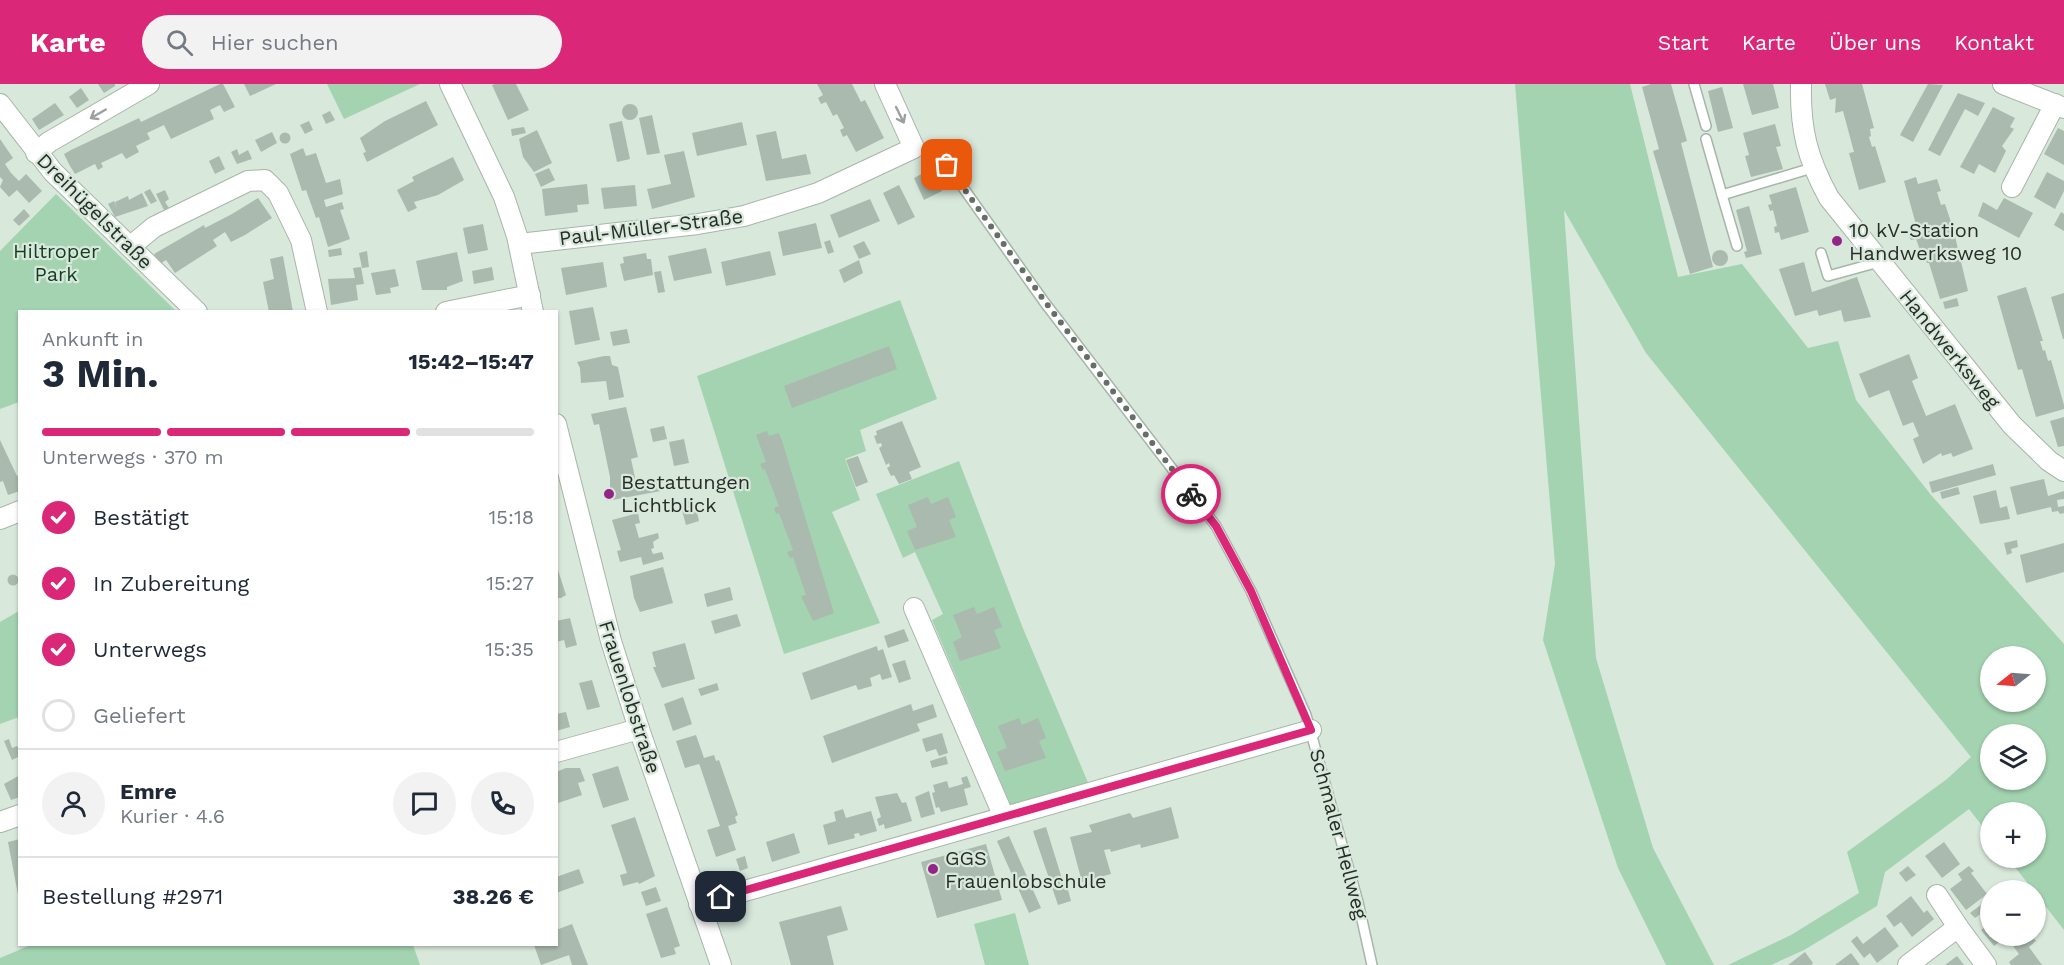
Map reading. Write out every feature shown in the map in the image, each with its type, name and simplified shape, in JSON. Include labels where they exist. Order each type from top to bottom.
[{"type":"street","points":[[36,153],[49,142],[149,84]]},
{"type":"street","points":[[450,84],[498,183],[519,244],[532,304],[468,310]]},
{"type":"street","points":[[885,84],[914,147]]},
{"type":"street","name":"Handwerksweg","points":[[1801,84],[1804,139],[1812,168],[1829,198],[2025,440],[2064,471]]},
{"type":"street","points":[[2003,84],[2060,106],[2012,187]]},
{"type":"street","name":"Dreihügelstraße","points":[[0,104],[36,153],[195,310]]},
{"type":"street","name":"Paul-Müller-Straße","points":[[519,244],[698,224],[744,216],[818,193],[914,147]]},
{"type":"street","points":[[131,246],[154,227],[248,181],[265,180],[278,193],[301,240],[316,310]]},
{"type":"street","name":"Frauenlobstraße","points":[[558,432],[600,600],[639,729],[721,965]]},
{"type":"street","points":[[0,519],[18,512]]},
{"type":"street","points":[[914,608],[1004,817]]},
{"type":"street","points":[[558,751],[639,729]]},
{"type":"street","points":[[699,904],[1311,730]]},
{"type":"street","points":[[0,822],[18,817]]},
{"type":"street","points":[[1937,895],[1986,965]]},
{"type":"street","points":[[1908,965],[1958,927]]},
{"type":"lane","points":[[1694,84],[1706,126]]},
{"type":"lane","points":[[1707,139],[1737,246]]},
{"type":"lane","name":"Schmaler Hellweg","points":[[914,147],[931,152],[947,165],[1046,303],[1216,526],[1251,591],[1311,730],[1358,902],[1372,965]]},
{"type":"lane","points":[[1722,195],[1812,168]]},
{"type":"lane","points":[[1821,253],[1828,276],[1879,262]]},
{"type":"green space","points":[[327,84],[420,84],[344,119]]},
{"type":"green space","points":[[1515,84],[1630,84],[1678,277],[1742,264],[1808,348],[1838,341],[1856,400],[1931,495],[2064,644],[2064,930],[2046,907],[2046,880],[2025,880],[2016,868],[2046,868],[2046,802],[1980,802],[1980,823],[1969,809],[1885,872],[1877,906],[1804,950],[1771,965],[1728,965],[1791,935],[1859,893],[1847,852],[1947,779],[1971,757],[1646,353],[1564,210],[1596,658],[1653,848],[1714,965],[1666,965],[1618,868],[1543,640],[1555,564]]},
{"type":"green space","name":"Hiltroper Park","points":[[56,194],[175,310],[18,310],[18,402],[0,409],[0,251]]},
{"type":"green space","points":[[900,300],[937,399],[860,430],[866,451],[845,459],[860,500],[832,512],[880,623],[784,654],[697,376]]},
{"type":"green space","points":[[959,461],[1022,626],[1089,785],[1018,806],[1010,804],[932,620],[943,614],[915,552],[903,558],[876,494]]},
{"type":"green space","points":[[18,612],[18,717],[0,724],[0,622]]},
{"type":"green space","points":[[1015,913],[1029,965],[985,965],[974,924]]},
{"type":"green space","points":[[29,946],[413,946],[420,965],[0,965],[0,958]]},
{"type":"building","points":[[98,84],[115,84],[115,86],[104,93]]},
{"type":"building","points":[[223,84],[235,107],[224,112],[220,105],[210,110],[214,119],[171,139],[164,125],[147,133],[150,139],[136,146],[139,152],[126,159],[122,153],[101,163],[103,167],[98,170],[95,164],[75,174],[64,154],[139,118],[141,122]]},
{"type":"building","points":[[244,84],[276,84],[250,96]]},
{"type":"building","points":[[516,84],[529,110],[508,120],[492,85]]},
{"type":"building","points":[[817,84],[852,84],[861,102],[865,100],[884,138],[856,152],[847,135],[843,137],[840,130],[844,128],[837,114],[833,116],[826,102],[821,104],[818,98],[823,95]]},
{"type":"building","points":[[1651,84],[1671,84],[1687,141],[1681,143],[1713,267],[1690,274],[1653,151],[1659,149],[1642,87]]},
{"type":"building","points":[[1743,84],[1773,84],[1779,108],[1752,115]]},
{"type":"building","points":[[1825,84],[1862,84],[1874,128],[1870,129],[1871,136],[1869,137],[1872,147],[1875,146],[1886,182],[1859,190],[1849,153],[1854,152],[1843,111],[1835,113],[1836,98],[1830,100]]},
{"type":"building","points":[[1928,84],[1943,85],[1913,142],[1900,135]]},
{"type":"building","points":[[1722,87],[1733,128],[1718,132],[1708,91]]},
{"type":"building","points":[[81,88],[89,100],[77,108],[69,97]]},
{"type":"building","points":[[1958,93],[1985,103],[1978,116],[1965,109],[1940,156],[1928,150]]},
{"type":"building","points":[[426,101],[438,125],[367,162],[363,153],[366,152],[360,138],[385,121]]},
{"type":"building","points":[[55,103],[64,115],[39,130],[32,119]]},
{"type":"building","points":[[630,104],[636,106],[638,112],[636,118],[630,120],[624,118],[622,112],[624,106]]},
{"type":"building","points":[[1993,107],[2015,118],[2010,127],[2014,129],[2002,146],[2006,151],[1995,173],[1979,164],[1974,174],[1960,167]]},
{"type":"building","points":[[330,111],[335,120],[326,124],[322,115]]},
{"type":"building","points":[[652,115],[660,153],[647,155],[639,118]]},
{"type":"building","points":[[309,121],[313,130],[305,134],[300,125]]},
{"type":"building","points":[[622,121],[630,159],[617,162],[609,124]]},
{"type":"building","points":[[742,122],[747,145],[697,156],[692,133]]},
{"type":"building","points":[[1775,124],[1781,146],[1776,147],[1783,169],[1751,177],[1745,156],[1749,155],[1743,133]]},
{"type":"building","points":[[524,127],[526,133],[512,136],[511,129]]},
{"type":"building","points":[[2058,128],[2064,131],[2064,165],[2044,154]]},
{"type":"building","points":[[537,130],[552,163],[534,172],[523,157],[519,139]]},
{"type":"building","points":[[776,131],[782,159],[806,154],[811,174],[766,181],[756,135]]},
{"type":"building","points":[[272,132],[277,143],[261,152],[255,140]]},
{"type":"building","points":[[285,133],[289,134],[289,142],[285,143],[281,142],[280,138],[281,134]]},
{"type":"building","points":[[0,139],[13,158],[5,164],[11,173],[19,181],[26,174],[42,191],[29,203],[17,190],[9,197],[0,187],[3,180],[0,177]]},
{"type":"building","points":[[303,148],[306,156],[316,153],[326,183],[340,179],[343,194],[324,200],[326,207],[342,202],[344,209],[340,210],[350,239],[328,247],[319,217],[316,218],[306,190],[302,191],[290,154]]},
{"type":"building","points":[[237,149],[239,155],[248,150],[252,159],[237,164],[231,152]]},
{"type":"building","points":[[684,151],[695,197],[652,209],[647,189],[671,184],[664,155]]},
{"type":"building","points":[[219,156],[225,169],[215,174],[209,161]]},
{"type":"building","points":[[453,157],[464,180],[438,195],[414,202],[417,208],[408,212],[397,190],[414,181],[412,177]]},
{"type":"building","points":[[549,168],[555,180],[541,187],[535,174]]},
{"type":"building","points":[[931,169],[942,191],[924,200],[914,178]]},
{"type":"building","points":[[2047,172],[2064,181],[2064,191],[2055,209],[2034,197]]},
{"type":"building","points":[[1916,177],[1918,184],[1937,179],[1941,191],[1937,192],[1941,205],[1945,204],[1953,228],[1968,291],[1940,299],[1929,263],[1924,256],[1915,256],[1915,252],[1920,250],[1916,239],[1911,240],[1909,236],[1918,232],[1904,181]]},
{"type":"building","points":[[587,184],[589,204],[577,205],[578,212],[545,216],[542,189]]},
{"type":"building","points":[[635,185],[637,206],[604,209],[601,188]]},
{"type":"building","points":[[899,185],[915,217],[898,225],[883,193]]},
{"type":"building","points":[[1796,187],[1809,232],[1781,240],[1779,232],[1775,233],[1774,227],[1777,226],[1773,210],[1770,211],[1768,205],[1772,204],[1769,195]]},
{"type":"building","points":[[150,189],[157,201],[151,204],[144,192]]},
{"type":"building","points":[[165,190],[169,199],[165,202],[169,208],[164,210],[156,194]]},
{"type":"building","points":[[142,193],[148,206],[115,217],[108,204],[114,201],[117,208],[115,202],[128,196],[129,200]]},
{"type":"building","points":[[258,198],[272,218],[231,242],[225,232],[213,240],[217,246],[175,273],[166,260],[160,264],[154,254],[204,225],[205,228]]},
{"type":"building","points":[[2004,198],[2033,213],[2019,238],[1978,216],[1983,202],[1997,210]]},
{"type":"building","points":[[870,199],[880,221],[839,238],[830,215]]},
{"type":"building","points":[[1749,206],[1762,254],[1746,258],[1744,252],[1747,251],[1736,210]]},
{"type":"building","points":[[24,209],[30,216],[19,226],[13,220]]},
{"type":"building","points":[[2061,212],[2064,214],[2064,231],[2054,225]]},
{"type":"building","points":[[816,223],[822,248],[783,256],[778,232]]},
{"type":"building","points":[[483,224],[488,250],[468,254],[463,228]]},
{"type":"building","points":[[830,240],[834,252],[828,254],[824,242]]},
{"type":"building","points":[[864,241],[871,254],[859,259],[853,246]]},
{"type":"building","points":[[341,248],[342,255],[329,257],[328,250]]},
{"type":"building","points":[[706,248],[712,273],[674,281],[668,256]]},
{"type":"building","points":[[1720,250],[1726,252],[1728,258],[1726,264],[1720,266],[1714,264],[1712,258],[1714,252]]},
{"type":"building","points":[[367,251],[369,267],[362,268],[359,253]]},
{"type":"building","points":[[770,251],[776,275],[726,286],[721,262]]},
{"type":"building","points":[[457,252],[463,281],[447,287],[447,290],[422,290],[416,261]]},
{"type":"building","points":[[646,253],[647,259],[651,259],[653,275],[624,281],[620,264],[624,263],[623,257]]},
{"type":"building","points":[[283,256],[293,310],[269,310],[263,282],[274,279],[270,259]]},
{"type":"building","points":[[859,260],[863,273],[844,283],[839,270]]},
{"type":"building","points":[[603,262],[607,287],[566,295],[561,268]]},
{"type":"building","points":[[1804,262],[1812,292],[1857,277],[1871,317],[1844,322],[1841,310],[1819,316],[1817,310],[1795,316],[1779,269]]},
{"type":"building","points":[[361,267],[364,284],[356,285],[358,300],[331,305],[328,279],[355,278],[353,268]]},
{"type":"building","points":[[492,267],[494,280],[474,284],[472,271]]},
{"type":"building","points":[[395,269],[399,286],[390,288],[391,293],[376,295],[371,273]]},
{"type":"building","points":[[661,271],[665,292],[658,293],[654,272]]},
{"type":"building","points":[[2026,287],[2043,341],[2040,341],[2043,351],[2045,350],[2048,361],[2051,360],[2064,405],[2064,409],[2036,417],[2022,369],[2018,370],[1997,296]]},
{"type":"building","points":[[2064,293],[2064,339],[2063,339],[2051,297]]},
{"type":"building","points":[[1957,298],[1959,306],[1945,309],[1943,302]]},
{"type":"building","points":[[593,307],[600,340],[575,345],[569,311]]},
{"type":"building","points":[[627,329],[630,343],[613,346],[610,332]]},
{"type":"building","points":[[889,346],[897,369],[792,408],[784,386]]},
{"type":"building","points":[[1909,354],[1918,378],[1912,381],[1926,416],[1955,404],[1973,449],[1953,457],[1951,453],[1942,456],[1941,453],[1923,464],[1913,439],[1919,436],[1913,422],[1903,426],[1889,390],[1869,398],[1859,374]]},
{"type":"building","points":[[610,356],[612,365],[618,367],[624,397],[609,400],[606,381],[581,383],[580,368],[577,362]]},
{"type":"building","points":[[626,407],[638,457],[631,459],[636,482],[658,478],[661,491],[607,501],[605,489],[610,488],[610,477],[599,424],[594,425],[591,414]]},
{"type":"building","points":[[2064,417],[2064,446],[2058,447],[2050,421]]},
{"type":"building","points":[[902,421],[921,467],[909,472],[912,479],[899,484],[894,475],[891,476],[887,468],[890,466],[889,463],[886,465],[879,448],[882,446],[881,443],[877,444],[874,436],[877,435],[876,431]]},
{"type":"building","points":[[664,426],[667,439],[653,442],[650,429]]},
{"type":"building","points":[[767,431],[769,436],[779,433],[834,613],[813,621],[801,596],[806,595],[793,557],[790,558],[787,552],[793,550],[779,513],[776,514],[774,508],[779,506],[765,469],[763,470],[760,464],[766,462],[756,435]]},
{"type":"building","points":[[684,439],[689,463],[674,466],[669,442]]},
{"type":"building","points":[[0,440],[18,476],[18,492],[8,495],[3,481],[0,482]]},
{"type":"building","points":[[858,456],[868,482],[856,487],[846,460]]},
{"type":"building","points":[[1993,464],[1996,475],[1932,493],[1929,482]]},
{"type":"building","points":[[2044,479],[2048,496],[2064,491],[2064,499],[2057,500],[2058,507],[2064,506],[2064,513],[2052,512],[2051,507],[2017,515],[2010,487]]},
{"type":"building","points":[[1958,487],[1960,494],[1942,499],[1940,492]]},
{"type":"building","points":[[1996,490],[2000,508],[2007,506],[2010,519],[1980,524],[1973,496]]},
{"type":"building","points":[[928,497],[931,504],[948,497],[956,517],[949,520],[956,537],[915,550],[907,531],[917,527],[908,505]]},
{"type":"building","points":[[694,500],[699,521],[686,525],[680,503]]},
{"type":"building","points":[[638,513],[640,523],[635,524],[639,538],[658,533],[659,538],[653,542],[654,548],[651,549],[653,554],[662,552],[664,559],[643,565],[641,557],[620,562],[617,551],[621,550],[612,520]]},
{"type":"building","points":[[2017,540],[2018,547],[2011,549],[2012,553],[2007,555],[2004,543]]},
{"type":"building","points":[[2064,543],[2064,572],[2026,583],[2020,555]]},
{"type":"building","points":[[663,567],[673,603],[640,612],[634,598],[630,576]]},
{"type":"building","points":[[558,570],[566,595],[558,598]]},
{"type":"building","points":[[13,575],[17,576],[17,584],[13,585],[9,584],[8,580],[9,576]]},
{"type":"building","points":[[730,587],[733,600],[707,607],[704,594]]},
{"type":"building","points":[[974,607],[977,614],[994,607],[1002,627],[994,630],[1001,648],[960,661],[953,642],[962,637],[953,615]]},
{"type":"building","points":[[737,614],[741,626],[715,634],[711,621]]},
{"type":"building","points":[[570,618],[577,645],[566,648],[564,640],[558,642],[558,621]]},
{"type":"building","points":[[904,629],[909,641],[888,648],[884,636]]},
{"type":"building","points":[[685,643],[695,679],[662,688],[653,667],[656,667],[652,652]]},
{"type":"building","points":[[877,646],[878,651],[883,649],[892,677],[882,680],[880,674],[870,678],[872,686],[858,690],[856,685],[811,700],[802,673]]},
{"type":"building","points":[[905,660],[911,679],[899,683],[892,664]]},
{"type":"building","points":[[592,680],[600,707],[587,710],[579,683]]},
{"type":"building","points":[[717,683],[719,690],[701,696],[698,689]]},
{"type":"building","points":[[683,697],[692,724],[673,731],[664,704]]},
{"type":"building","points":[[911,704],[913,711],[933,704],[937,717],[917,724],[920,731],[832,763],[823,736]]},
{"type":"building","points":[[566,712],[570,727],[558,730],[558,714]]},
{"type":"building","points":[[1019,718],[1022,725],[1038,718],[1046,738],[1039,741],[1046,758],[1005,771],[997,752],[1007,748],[998,726]]},
{"type":"building","points":[[942,733],[948,753],[939,756],[936,749],[926,752],[922,739]]},
{"type":"building","points":[[696,735],[704,758],[714,755],[716,761],[719,760],[738,815],[735,817],[737,823],[728,826],[736,850],[716,857],[707,830],[720,826],[700,766],[699,764],[685,768],[676,741]]},
{"type":"building","points":[[9,739],[12,748],[17,746],[18,757],[12,760],[4,741]]},
{"type":"building","points":[[946,756],[948,764],[932,768],[930,761]]},
{"type":"building","points":[[618,766],[629,800],[603,808],[592,774]]},
{"type":"building","points":[[566,768],[580,768],[585,781],[578,783],[582,795],[558,803],[558,771]]},
{"type":"building","points":[[18,776],[18,798],[11,800],[4,784]]},
{"type":"building","points":[[967,776],[971,787],[964,789],[968,805],[941,812],[939,807],[936,808],[932,793],[935,792],[933,785],[947,781],[949,788],[963,784],[961,778]]},
{"type":"building","points":[[929,791],[935,814],[921,818],[915,797]]},
{"type":"building","points":[[897,793],[902,803],[906,802],[912,821],[885,829],[884,824],[879,826],[877,819],[881,817],[875,797]]},
{"type":"building","points":[[1171,807],[1179,838],[1141,848],[1140,844],[1111,852],[1110,849],[1104,850],[1111,874],[1082,882],[1070,837],[1092,832],[1089,825],[1130,813],[1133,818]]},
{"type":"building","points":[[843,809],[846,818],[871,811],[877,831],[860,836],[859,833],[854,834],[855,838],[828,845],[823,825],[836,821],[834,812]]},
{"type":"building","points":[[635,817],[655,876],[639,884],[638,882],[623,886],[620,875],[627,873],[611,825]]},
{"type":"building","points":[[1046,827],[1071,901],[1058,905],[1033,831]]},
{"type":"building","points":[[794,833],[800,853],[772,862],[766,842]]},
{"type":"building","points":[[1009,836],[1041,908],[1029,913],[997,841]]},
{"type":"building","points":[[18,840],[18,895],[8,842]]},
{"type":"building","points":[[1944,842],[1960,864],[1942,878],[1925,856]]},
{"type":"building","points":[[986,844],[1002,900],[937,918],[921,862]]},
{"type":"building","points":[[745,856],[748,868],[740,871],[736,859]]},
{"type":"building","points":[[1908,866],[1916,875],[1906,882],[1899,873]]},
{"type":"building","points":[[1969,866],[1974,871],[1971,873],[1980,885],[1980,899],[1966,910],[1950,889],[1962,880],[1958,874]]},
{"type":"building","points":[[579,869],[584,883],[558,892],[558,876]]},
{"type":"building","points":[[656,887],[661,901],[646,906],[641,892]]},
{"type":"building","points":[[1911,896],[1924,913],[1927,910],[1934,919],[1912,937],[1901,922],[1894,927],[1886,916]]},
{"type":"building","points":[[841,906],[848,930],[827,936],[834,965],[791,965],[779,922]]},
{"type":"building","points":[[1980,906],[1980,914],[1975,918],[1970,913]]},
{"type":"building","points":[[667,907],[680,946],[674,948],[676,954],[661,958],[646,914]]},
{"type":"building","points":[[572,924],[588,965],[572,965],[569,955],[541,965],[534,946],[558,946],[558,929]]},
{"type":"building","points":[[1885,927],[1899,946],[1877,963],[1870,953],[1864,958],[1851,941],[1857,936],[1863,944]]},
{"type":"building","points":[[2013,946],[2030,946],[2042,965],[2011,965],[2009,962],[2019,954]]},
{"type":"building","points":[[1805,952],[1813,963],[1811,965],[1788,965]]},
{"type":"building","points":[[1851,953],[1860,965],[1835,965]]},
{"type":"building","points":[[1957,956],[1964,965],[1945,965]]},
{"type":"way so far","points":[[947,165],[1046,303],[1191,494]]},
{"type":"place","name":"10 kV-Station Handwerksweg 10","points":[[1837,241]]},
{"type":"place","name":"Bestattungen Lichtblick","points":[[609,494]]},
{"type":"place","name":"GGS Frauenlobschule","points":[[933,869]]},
{"type":"route","points":[[721,897],[1311,730],[1251,591],[1216,526],[1191,494]]}]
